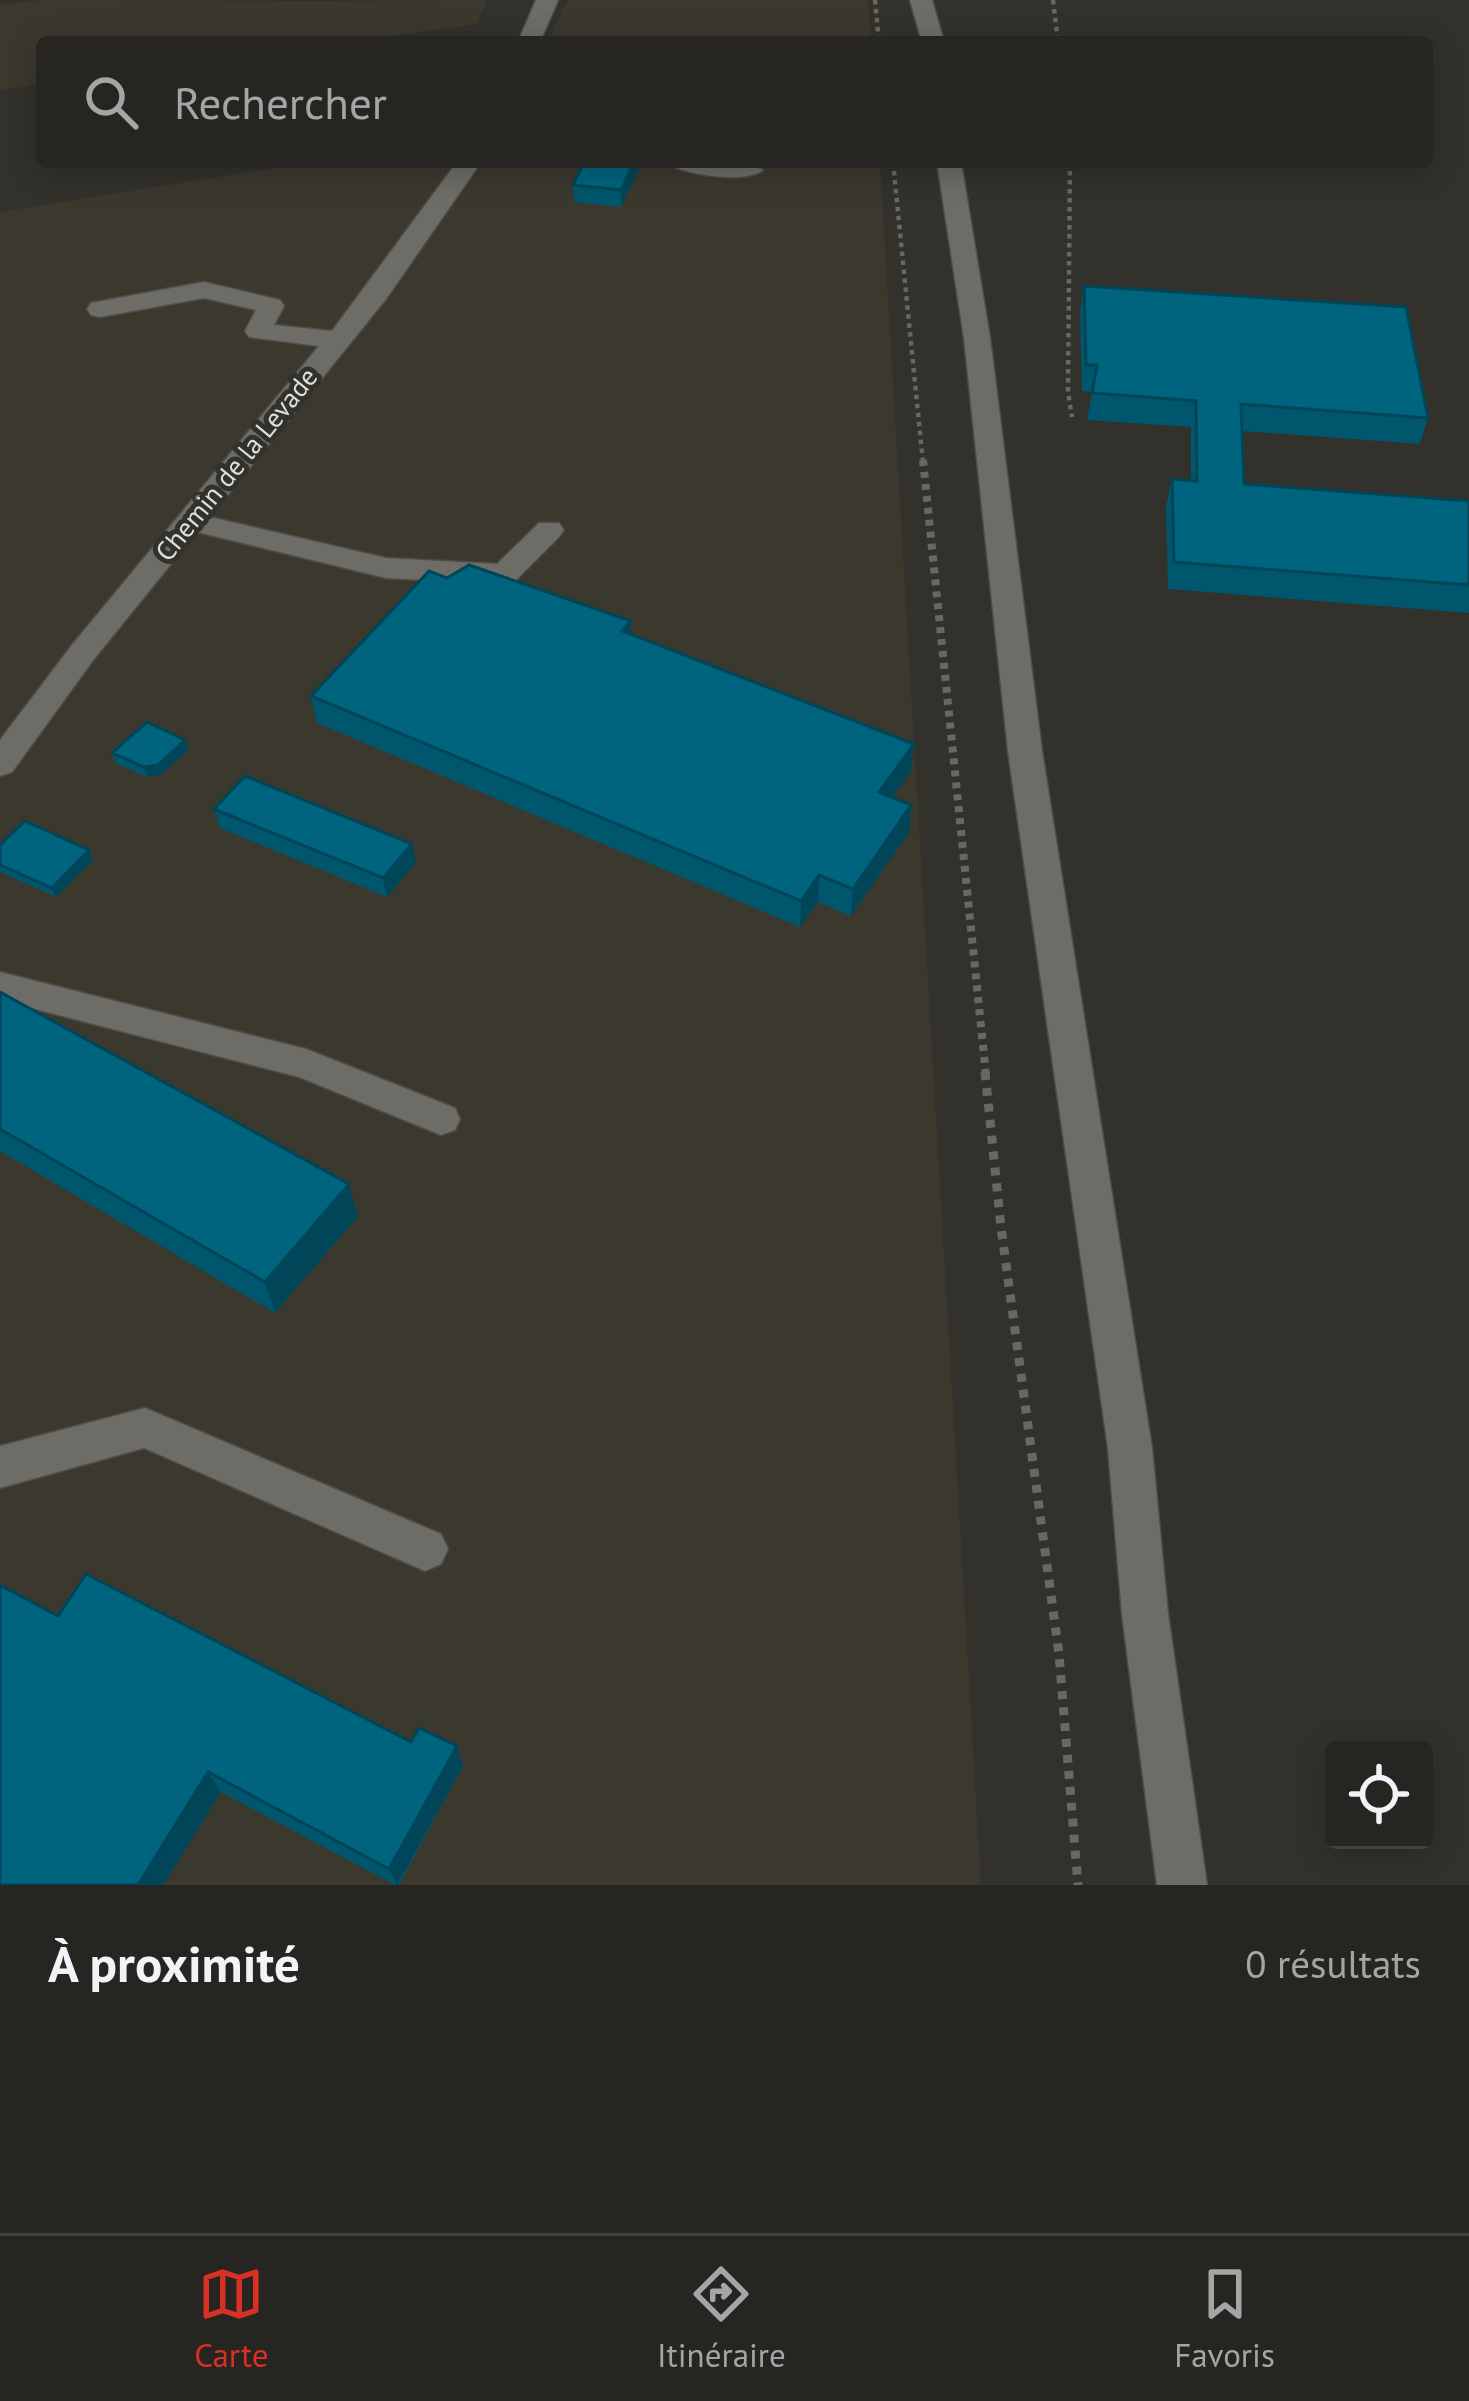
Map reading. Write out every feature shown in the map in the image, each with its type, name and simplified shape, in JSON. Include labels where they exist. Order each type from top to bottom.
[{"type":"street","points":[[532,36],[547,0]]},
{"type":"street","points":[[921,0],[931,36]]},
{"type":"street","name":"Chemin de la Levade","points":[[0,764],[189,521],[377,293],[465,168]]},
{"type":"street","points":[[732,168],[751,170]]},
{"type":"street","points":[[950,168],[977,338],[1024,751],[1130,1448],[1145,1614],[1182,1885]]},
{"type":"street","points":[[100,308],[203,290],[271,306],[258,332],[338,340]]},
{"type":"street","points":[[189,521],[386,568],[504,574],[550,530]]},
{"type":"street","points":[[0,986],[306,1064],[441,1119]]},
{"type":"street","points":[[0,1467],[145,1427],[425,1550]]},
{"type":"path","points":[[875,0],[878,36]]},
{"type":"path","points":[[1053,0],[1057,36]]},
{"type":"path","points":[[894,168],[1001,1227],[1059,1654],[1078,1885]]},
{"type":"path","points":[[1070,168],[1067,325],[1072,417]]},
{"type":"shaded area","points":[[42,0],[487,0],[477,24],[390,36],[36,36],[36,85],[0,90],[0,5]]},
{"type":"shaded area","points":[[568,0],[868,0],[871,36],[551,36]]},
{"type":"shaded area","points":[[275,168],[880,168],[981,1885],[0,1885],[0,212]]},
{"type":"building","points":[[581,168],[631,168],[621,190],[573,185]]},
{"type":"building","points":[[1084,286],[1406,307],[1428,418],[1241,404],[1244,484],[1469,501],[1469,585],[1174,562],[1172,479],[1197,481],[1196,401],[1092,393],[1097,365],[1086,365]]},
{"type":"building","points":[[469,565],[631,621],[622,631],[914,744],[879,792],[911,805],[853,889],[819,875],[801,901],[311,696],[429,571],[447,578]]},
{"type":"building","points":[[147,722],[185,740],[158,765],[144,767],[112,753]]},
{"type":"building","points":[[245,776],[412,844],[383,878],[214,809]]},
{"type":"building","points":[[25,821],[89,850],[52,888],[0,865],[0,845]]},
{"type":"building","points":[[0,992],[349,1184],[265,1282],[0,1129]]},
{"type":"building","points":[[86,1574],[411,1742],[419,1728],[457,1746],[389,1869],[208,1772],[138,1885],[0,1885],[0,1585],[58,1616]]}]
